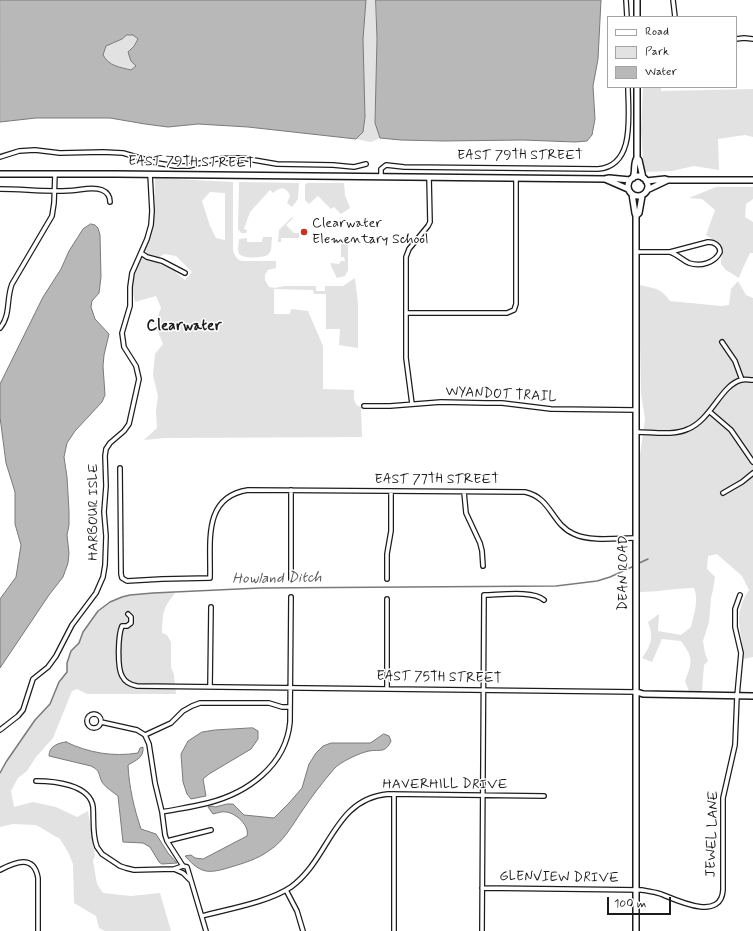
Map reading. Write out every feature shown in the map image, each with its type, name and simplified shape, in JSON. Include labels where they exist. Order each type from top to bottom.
[{"type":"street","points":[[626,0],[627,16]]},
{"type":"street","points":[[637,0],[637,16]]},
{"type":"street","points":[[673,0],[675,16]]},
{"type":"street","points":[[737,39],[753,39]]},
{"type":"street","name":"EAST 79TH STREET","points":[[381,177],[382,169],[386,165],[404,167],[600,169],[610,166],[618,160],[624,152],[627,142],[628,88]]},
{"type":"street","points":[[637,88],[637,158],[635,160],[635,173],[631,179],[628,189],[632,194],[642,196],[648,190],[668,180]]},
{"type":"street","points":[[0,157],[19,151],[37,150],[60,153],[123,153],[158,163],[175,166],[189,166],[216,159],[232,158],[242,158],[277,164],[354,167],[366,164]]},
{"type":"street","points":[[637,158],[639,160],[641,174],[648,184],[648,190]]},
{"type":"street","name":"EAST 79TH STREET","points":[[0,174],[631,179]]},
{"type":"street","points":[[0,328],[7,317],[9,294],[12,284],[52,216],[55,192],[55,174]]},
{"type":"street","name":"HARBOUR ISLE","points":[[0,730],[18,716],[23,710],[33,679],[48,667],[58,654],[74,621],[94,596],[102,581],[105,570],[105,454],[110,443],[124,432],[129,424],[138,379],[136,366],[126,350],[122,335],[130,306],[132,273],[149,235],[152,219],[150,174]]},
{"type":"street","points":[[412,404],[406,358],[406,256],[430,222],[430,177]]},
{"type":"street","points":[[631,179],[639,177],[645,179],[668,180],[753,180]]},
{"type":"street","points":[[406,313],[507,313],[513,310],[516,304],[516,178]]},
{"type":"street","name":"EAST 79TH STREET","points":[[605,179],[628,189]]},
{"type":"street","points":[[0,189],[55,192],[100,190],[107,194],[110,198],[110,202]]},
{"type":"street","name":"DEAN ROAD","points":[[632,194],[636,216],[636,931]]},
{"type":"street","name":"DEAN ROAD","points":[[636,216],[639,212],[642,196]]},
{"type":"street","points":[[636,252],[670,252],[708,242],[716,244],[720,250],[718,256],[714,260],[700,265],[689,262],[670,252]]},
{"type":"street","points":[[141,252],[147,257],[162,261],[184,273]]},
{"type":"street","points":[[722,342],[735,361],[742,380]]},
{"type":"street","points":[[636,432],[674,433],[683,431],[697,424],[710,412],[725,392],[736,382],[742,380],[753,380]]},
{"type":"street","name":"WYANDOT TRAIL","points":[[364,406],[441,402],[491,403],[551,409],[636,410]]},
{"type":"street","points":[[710,412],[730,430],[753,462]]},
{"type":"street","name":"EAST 77TH STREET","points":[[120,468],[120,564],[122,578],[130,582],[162,579],[210,578],[211,524],[216,510],[223,501],[232,494],[241,491],[521,492],[531,494],[542,500],[562,526],[574,534],[589,538],[636,538]]},
{"type":"street","points":[[723,493],[742,482],[753,472]]},
{"type":"street","points":[[290,579],[291,490]]},
{"type":"street","points":[[387,579],[387,554],[391,531],[392,491]]},
{"type":"street","points":[[464,492],[467,515],[482,548],[483,566]]},
{"type":"street","points":[[482,931],[484,595],[526,594],[538,596],[544,600]]},
{"type":"street","name":"JEWEL LANE","points":[[718,902],[722,897],[723,798],[735,749],[737,696],[741,653],[735,627],[735,609],[740,595]]},
{"type":"street","points":[[162,812],[196,806],[220,799],[253,782],[264,774],[276,761],[285,745],[289,731],[290,597]]},
{"type":"street","points":[[386,689],[387,599]]},
{"type":"street","points":[[210,687],[212,607]]},
{"type":"street","name":"EAST 75TH STREET","points":[[128,614],[132,617],[131,623],[127,626],[122,626],[119,638],[120,672],[126,681],[137,686],[637,692],[643,694],[753,696]]},
{"type":"street","points":[[145,734],[171,723],[188,707],[200,703],[269,703],[282,707],[290,706]]},
{"type":"street","points":[[101,722],[137,730],[145,734],[149,744],[155,783],[162,812],[164,832],[167,841],[184,866],[187,867],[206,931]]},
{"type":"street","points":[[36,780],[62,783],[82,791],[87,795],[93,806],[97,847],[100,852],[114,862],[134,870],[174,869],[184,866]]},
{"type":"street","name":"HAVERHILL DRIVE","points":[[202,916],[264,900],[286,890],[300,879],[308,870],[343,817],[358,803],[370,797],[384,794],[544,796]]},
{"type":"street","points":[[394,794],[394,931]]},
{"type":"street","points":[[167,841],[212,830]]},
{"type":"street","points":[[0,870],[14,862],[23,862],[33,867],[38,875],[38,931]]},
{"type":"street","points":[[174,869],[183,873],[190,880]]},
{"type":"street","name":"GLENVIEW DRIVE","points":[[482,888],[636,890],[658,893],[680,903],[695,906],[711,906],[718,902]]},
{"type":"street","points":[[286,890],[297,911],[303,931]]},
{"type":"green space","points":[[366,0],[376,0],[377,39],[375,123],[380,138],[371,142],[356,139],[363,132],[365,117],[363,39]]},
{"type":"green space","points":[[127,35],[133,35],[138,39],[128,52],[136,66],[131,70],[111,64],[102,55],[106,46],[122,39]]},
{"type":"green space","points":[[643,88],[661,88],[661,91],[753,89],[753,137],[745,135],[718,139],[719,170],[694,166],[672,171],[644,172],[641,130]]},
{"type":"green space","points":[[155,178],[233,182],[234,253],[237,258],[242,261],[276,261],[276,268],[268,270],[265,275],[265,280],[269,287],[316,286],[316,291],[325,291],[325,286],[343,286],[355,278],[358,304],[358,348],[339,345],[340,329],[326,329],[326,294],[314,294],[313,290],[274,289],[274,314],[290,314],[291,309],[308,311],[323,346],[323,389],[354,390],[355,403],[361,407],[362,437],[165,438],[144,440],[157,428],[156,411],[158,396],[153,375],[155,354],[163,344],[155,324],[161,308],[156,296],[135,302],[133,290],[134,279],[143,256],[174,271],[185,280],[192,272],[176,256],[164,254],[158,258],[149,255],[144,250],[151,232]],"holes":[[[210,192],[225,193],[225,240],[216,238],[210,226],[202,201]]]},
{"type":"green space","points":[[239,182],[299,183],[298,199],[292,207],[287,203],[290,196],[287,190],[283,188],[273,193],[270,190],[250,212],[244,229],[247,231],[246,233],[241,233],[238,229]]},
{"type":"green space","points":[[307,183],[344,183],[345,195],[350,208],[341,214],[334,207],[331,209],[318,196],[309,204],[305,200],[305,185]]},
{"type":"green space","points":[[716,187],[753,187],[753,199],[746,204],[745,217],[753,222],[753,253],[750,253],[739,278],[726,270],[721,264],[722,246],[706,235],[715,210],[702,199],[689,198]]},
{"type":"green space","points":[[292,217],[293,218],[286,225],[294,233],[299,233],[299,238],[281,238],[281,242],[278,242],[279,230]]},
{"type":"green space","points":[[263,237],[272,237],[271,250],[268,255],[253,258],[245,257],[239,254],[239,239],[247,238],[247,242],[262,242]]},
{"type":"green space","points":[[341,238],[348,238],[348,270],[345,276],[337,278],[331,263],[339,264],[341,261],[345,261],[344,257],[341,257]]},
{"type":"green space","points":[[738,281],[746,295],[753,298],[753,657],[743,659],[739,624],[740,609],[749,590],[742,576],[717,554],[708,556],[707,569],[715,577],[709,622],[703,641],[708,661],[704,665],[702,691],[689,691],[685,681],[690,664],[690,656],[681,641],[662,639],[652,662],[642,658],[651,641],[651,633],[648,622],[659,614],[658,631],[681,635],[691,627],[696,607],[696,597],[694,588],[640,592],[640,455],[645,419],[641,394],[639,285],[660,291],[670,301],[721,306],[729,305],[731,289]]},
{"type":"green space","points":[[175,593],[164,612],[162,633],[167,635],[171,642],[171,667],[174,675],[176,694],[87,694],[77,689],[72,691],[53,738],[36,757],[27,771],[18,778],[11,791],[14,807],[33,802],[56,807],[77,817],[88,811],[95,856],[93,861],[97,884],[103,893],[131,896],[160,893],[171,931],[105,931],[99,928],[96,916],[74,903],[73,864],[60,839],[36,825],[13,824],[0,827],[0,773],[35,720],[50,704],[59,682],[67,672],[67,663],[71,651],[78,643],[83,632],[98,611],[110,602],[130,595]]},
{"type":"water","points":[[0,0],[366,0],[363,39],[365,117],[363,132],[356,139],[248,127],[198,124],[168,127],[110,118],[36,118],[0,122]],"holes":[[[127,35],[133,35],[138,39],[128,52],[131,61],[136,66],[131,70],[122,68],[115,66],[105,59],[103,55],[106,46],[122,39]]]},
{"type":"water","points":[[376,0],[601,0],[598,59],[593,86],[595,119],[592,135],[587,141],[575,142],[523,140],[443,141],[380,138],[375,123],[377,39]]},
{"type":"water","points":[[91,224],[98,228],[100,235],[101,277],[99,293],[92,301],[91,307],[95,319],[109,334],[103,366],[105,395],[102,402],[75,431],[67,443],[64,457],[69,511],[67,535],[69,553],[68,563],[63,577],[49,595],[0,668],[0,599],[16,577],[21,545],[15,524],[15,492],[6,463],[0,417],[0,384],[43,297],[61,269],[69,251],[83,229]]},
{"type":"water","points":[[253,728],[258,731],[258,739],[251,749],[203,779],[206,796],[191,799],[187,794],[183,782],[181,754],[188,741],[202,732]]},
{"type":"water","points":[[384,734],[389,736],[391,741],[387,748],[360,754],[337,766],[313,795],[284,837],[265,853],[241,864],[216,871],[205,871],[196,866],[185,856],[191,855],[195,858],[203,859],[247,836],[246,828],[238,817],[224,812],[213,814],[208,807],[233,804],[244,815],[274,818],[302,788],[309,764],[316,753],[323,746],[331,743],[370,743]]},
{"type":"water","points":[[66,742],[83,749],[119,755],[138,753],[140,748],[143,747],[141,756],[128,765],[136,813],[141,829],[156,834],[168,853],[177,863],[162,864],[159,862],[150,847],[143,843],[123,842],[118,796],[103,784],[98,771],[91,766],[49,756],[52,747]]},
{"type":"waterway","name":"Howland Ditch","points":[[637,564],[648,559]]},
{"type":"waterway","name":"Howland Ditch","points":[[0,773],[35,720],[50,704],[59,682],[67,672],[67,663],[71,651],[79,643],[83,632],[98,611],[110,602],[122,597],[153,593],[260,588],[556,586],[597,581],[634,566]]},
{"type":"place","name":"Clearwater Elementary School","points":[[304,232]]},
{"type":"district","name":"Clearwater","points":[[184,327]]}]
